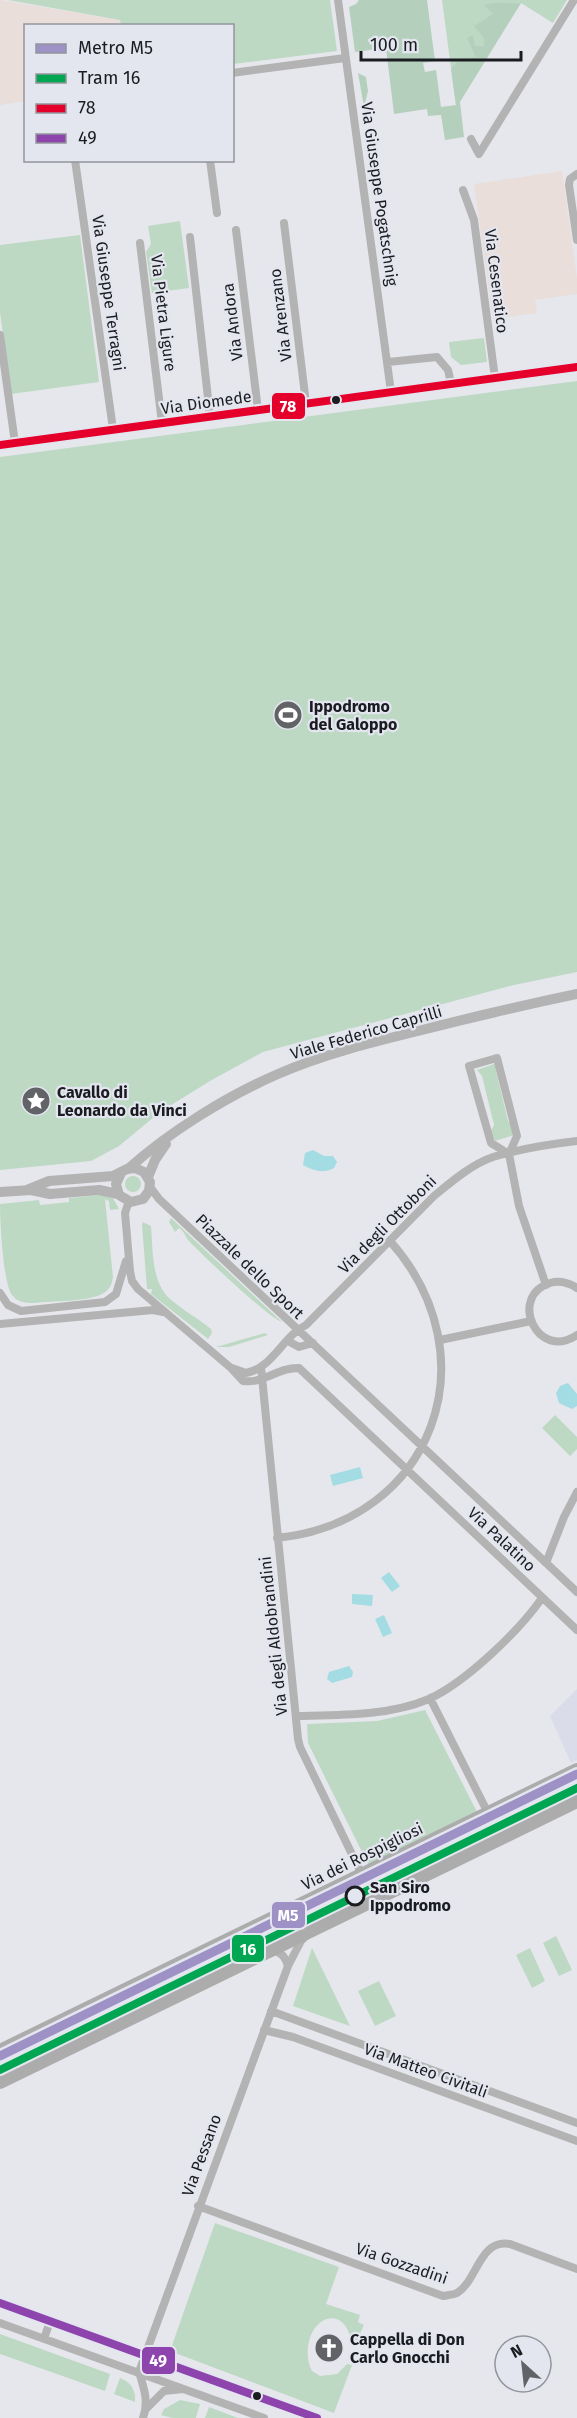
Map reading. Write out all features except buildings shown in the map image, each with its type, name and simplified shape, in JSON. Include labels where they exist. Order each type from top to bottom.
[{"type":"main road","name":"Via dei Rospigliosi","points":[[0,2051],[577,1770]]},
{"type":"main road","points":[[0,2082],[577,1801]]},
{"type":"street","name":"Via Giuseppe Pogatschnig","points":[[338,0],[391,392]]},
{"type":"street","points":[[471,139],[479,154],[574,0]]},
{"type":"street","points":[[234,73],[345,58]]},
{"type":"street","name":"Via Giuseppe Terragni","points":[[75,162],[113,429]]},
{"type":"street","points":[[210,162],[217,213]]},
{"type":"street","points":[[574,176],[569,185],[577,240]]},
{"type":"street","name":"Via Cesenatico","points":[[464,190],[474,220],[495,378]]},
{"type":"street","name":"Via Arenzano","points":[[284,223],[306,403]]},
{"type":"street","name":"Via Andora","points":[[236,230],[258,410]]},
{"type":"street","points":[[189,237],[210,416]]},
{"type":"street","name":"Via Pietra Ligure","points":[[140,243],[162,423]]},
{"type":"street","points":[[0,335],[15,443]]},
{"type":"street","points":[[388,362],[437,357],[448,370],[451,383]]},
{"type":"street","name":"Via Diomede","points":[[0,445],[577,367]]},
{"type":"street","name":"Viale Federico Caprilli","points":[[125,1171],[144,1154],[176,1132],[257,1084],[313,1060],[455,1022],[577,994]]},
{"type":"street","points":[[509,1154],[491,1143],[469,1066],[497,1058],[517,1136],[509,1154],[521,1213],[546,1285]]},
{"type":"street","name":"Viale Federico Caprilli","points":[[149,1182],[161,1149],[176,1132]]},
{"type":"street","name":"Via degli Ottoboni","points":[[298,1329],[306,1325],[434,1196],[457,1178],[492,1157],[555,1143],[577,1141]]},
{"type":"street","name":"Piazzale dello Sport","points":[[125,1171],[139,1169],[159,1199],[298,1329],[261,1367]]},
{"type":"street","points":[[27,1190],[49,1182],[113,1176],[125,1171]]},
{"type":"street","points":[[118,1194],[116,1184],[125,1171]]},
{"type":"street","points":[[0,1192],[27,1190],[50,1194],[99,1190],[118,1194],[129,1202],[143,1199],[149,1182]]},
{"type":"street","points":[[129,1202],[125,1213],[130,1275],[133,1283],[243,1381],[262,1380],[261,1367],[246,1373],[231,1368]]},
{"type":"street","points":[[278,1538],[321,1528],[351,1516],[371,1503],[407,1470],[423,1447],[439,1398],[442,1375],[440,1340],[432,1310],[420,1284],[390,1241]]},
{"type":"street","points":[[0,1293],[8,1305],[21,1311],[105,1302],[116,1294],[120,1286],[128,1255]]},
{"type":"street","points":[[576,1338],[550,1340],[538,1332],[531,1321],[529,1310],[538,1291],[546,1285],[562,1282],[577,1288]]},
{"type":"street","points":[[0,1324],[153,1310],[166,1313]]},
{"type":"street","points":[[440,1340],[531,1321]]},
{"type":"street","name":"Via Palatino","points":[[298,1329],[577,1592]]},
{"type":"street","points":[[288,1341],[299,1347],[313,1343]]},
{"type":"street","name":"Via Palatino","points":[[262,1380],[284,1369],[299,1368],[577,1630]]},
{"type":"street","name":"Via degli Aldobrandini","points":[[262,1380],[300,1747],[362,1875]]},
{"type":"street","points":[[546,1563],[564,1517],[577,1492]]},
{"type":"street","points":[[297,1716],[362,1713],[406,1706],[430,1698],[457,1681],[498,1647],[516,1630],[542,1598]]},
{"type":"street","points":[[430,1698],[488,1814]]},
{"type":"street","name":"Via Pessano","points":[[138,2372],[288,1966],[301,1941],[313,1929]]},
{"type":"street","points":[[270,1950],[279,1952],[286,1959],[288,1966]]},
{"type":"street","name":"Via Matteo Civitali","points":[[271,2011],[577,2122]]},
{"type":"street","name":"Via Matteo Civitali","points":[[264,2030],[293,2037],[577,2141]]},
{"type":"street","name":"Via Gozzadini","points":[[198,2206],[443,2296],[456,2294],[470,2280],[492,2246],[501,2244],[510,2244],[577,2269]]},
{"type":"street","points":[[0,2303],[317,2418]]},
{"type":"street","points":[[44,2339],[50,2321]]},
{"type":"street","points":[[0,2323],[186,2388],[264,2418]]},
{"type":"street","points":[[138,2372],[144,2386],[144,2414]]},
{"type":"street","points":[[144,2414],[164,2391],[186,2388]]},
{"type":"shaded area","points":[[0,0],[121,20],[121,24],[24,24],[24,101],[0,105]]},
{"type":"shaded area","points":[[562,171],[577,278],[577,294],[535,300],[537,313],[493,319],[474,184]]},
{"type":"shaded area","points":[[577,1689],[577,1760],[571,1763],[550,1716]]},
{"type":"green space","points":[[8,0],[330,0],[337,51],[234,64],[234,24],[121,24],[120,20]]},
{"type":"green space","points":[[359,0],[427,0],[435,61],[423,63],[425,72],[436,70],[441,107],[456,105],[451,69],[460,59],[476,57],[467,38],[473,35],[475,46],[484,46],[484,38],[474,26],[493,14],[484,5],[521,3],[460,102],[464,137],[445,140],[441,115],[428,116],[427,109],[394,114],[386,48],[355,52],[349,7]]},
{"type":"green space","points":[[442,0],[567,0],[553,23],[521,3],[456,106]]},
{"type":"green space","points":[[358,73],[366,77],[368,91],[364,107]]},
{"type":"green space","points":[[180,221],[189,288],[152,293],[146,252],[151,244],[148,226]]},
{"type":"green space","points":[[80,235],[99,382],[11,394],[0,312],[0,245]]},
{"type":"green space","points":[[484,338],[487,362],[461,365],[451,357],[449,342]]},
{"type":"green space","name":"Ippodromo del Galoppo","points":[[577,381],[577,972],[514,985],[263,1052],[160,1112],[119,1146],[91,1161],[0,1170],[0,457]]},
{"type":"green space","points":[[497,1063],[496,1071],[508,1121],[512,1125],[514,1135],[495,1141],[491,1131],[494,1125],[482,1076],[477,1070]]},
{"type":"green space","points":[[133,1176],[141,1184],[133,1192],[125,1184]]},
{"type":"green space","points":[[101,1195],[113,1198],[119,1209],[110,1210],[109,1201],[105,1199],[113,1277],[108,1290],[98,1296],[70,1301],[30,1303],[16,1299],[9,1289],[6,1278],[0,1204],[39,1200],[40,1205],[69,1202],[69,1198]]},
{"type":"green space","points":[[171,1218],[282,1322],[275,1319],[221,1272],[179,1228],[175,1232],[169,1222]]},
{"type":"green space","points":[[143,1222],[151,1226],[154,1264],[163,1291],[211,1329],[212,1333],[208,1339],[151,1294],[152,1289],[147,1289]]},
{"type":"green space","points":[[265,1333],[268,1335],[229,1347],[216,1347]]},
{"type":"green space","points":[[555,1415],[577,1437],[577,1449],[570,1456],[542,1428]]},
{"type":"green space","points":[[425,1710],[477,1812],[369,1866],[308,1743],[307,1724],[377,1721]]},
{"type":"green space","points":[[556,1936],[572,1970],[559,1976],[543,1943]]},
{"type":"green space","points":[[312,1948],[350,2026],[293,2006]]},
{"type":"green space","points":[[530,1948],[545,1981],[532,1988],[516,1955]]},
{"type":"green space","points":[[379,1981],[396,2016],[375,2026],[358,1991]]},
{"type":"green space","points":[[215,2223],[339,2267],[326,2304],[360,2315],[358,2322],[364,2325],[354,2347],[351,2346],[347,2328],[339,2320],[327,2319],[316,2326],[308,2345],[308,2359],[312,2371],[320,2376],[337,2374],[347,2364],[352,2365],[334,2413],[170,2351]]},
{"type":"green space","points":[[0,2334],[110,2374],[105,2391],[0,2354]]},
{"type":"green space","points":[[120,2378],[132,2387],[135,2402],[114,2394]]},
{"type":"green space","points":[[180,2400],[200,2404],[196,2418],[172,2418],[161,2415],[164,2409]]},
{"type":"green space","points":[[209,2407],[238,2418],[205,2418]]},
{"type":"water","points":[[313,1150],[324,1156],[333,1156],[337,1162],[334,1168],[318,1171],[303,1165],[305,1153]]},
{"type":"water","points":[[568,1383],[577,1394],[577,1406],[572,1409],[559,1403],[556,1393],[560,1386]]},
{"type":"water","points":[[360,1467],[363,1478],[333,1486],[330,1475]]},
{"type":"water","points":[[389,1572],[400,1586],[392,1592],[381,1578]]},
{"type":"water","points":[[352,1594],[373,1595],[372,1606],[352,1604]]},
{"type":"water","points":[[384,1615],[392,1633],[383,1637],[375,1619]]},
{"type":"water","points":[[349,1666],[353,1672],[352,1677],[332,1683],[327,1679],[329,1672]]},
{"type":"metro line","name":"M5","points":[[0,2056],[577,1774]]},
{"type":"tram line","name":"16","points":[[0,2070],[577,1788]]},
{"type":"transit line","name":"78","points":[[0,445],[577,367]]},
{"type":"transit line","name":"49","points":[[0,2303],[317,2418]]},
{"type":"place","name":"Ippodromo del Galoppo","points":[[288,715]]},
{"type":"place","name":"Cavallo di Leonardo da Vinci","points":[[36,1101]]},
{"type":"place","name":"San Siro Ippodromo","points":[[355,1896]]},
{"type":"place","name":"Cappella di Don Carlo Gnocchi","points":[[329,2348]]}]
